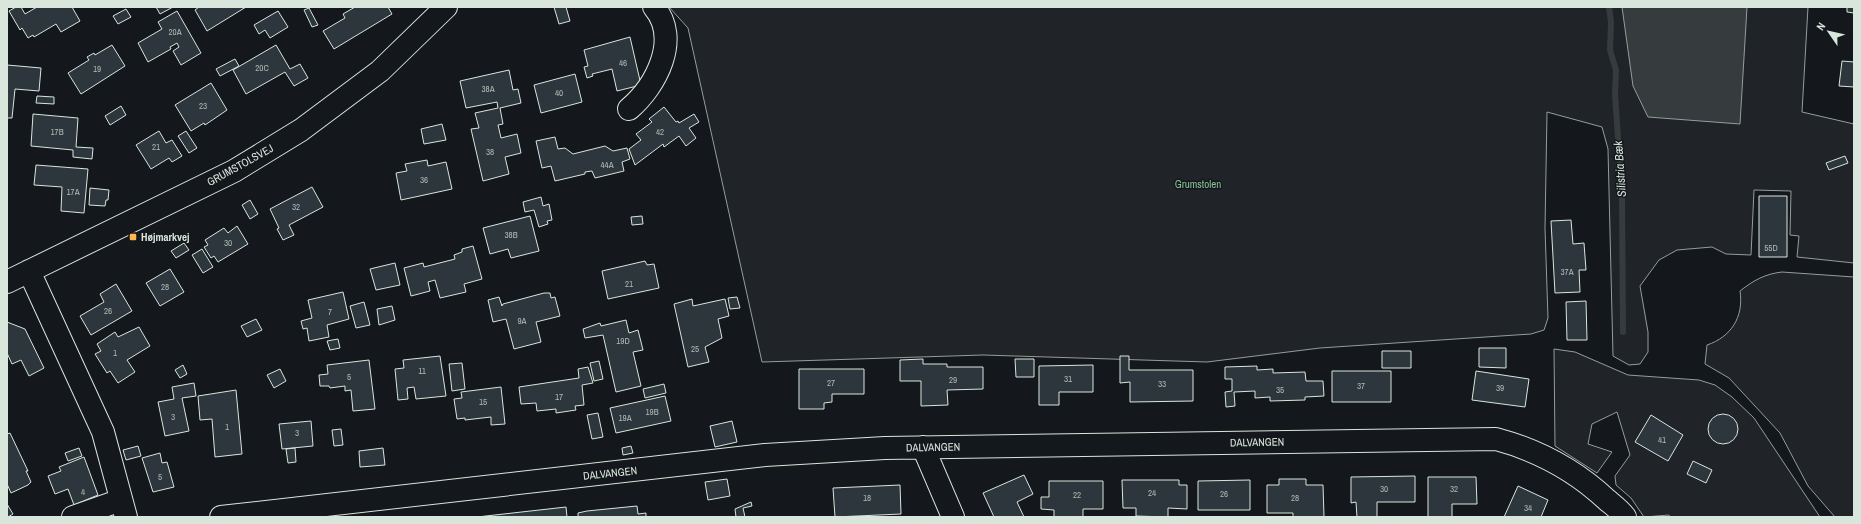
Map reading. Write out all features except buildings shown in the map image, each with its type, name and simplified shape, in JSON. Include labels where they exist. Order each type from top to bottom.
[{"type":"street","name":"GRUMSTOLSVEJ","points":[[7,282],[234,171],[300,130],[380,71],[446,7]]},
{"type":"street","points":[[629,109],[642,98],[662,67],[667,35],[660,14],[654,7]]},
{"type":"street","points":[[29,272],[103,432],[124,508],[73,517]]},
{"type":"street","name":"DALVANGEN","points":[[221,517],[765,456],[923,447],[1496,439],[1538,454],[1571,471],[1593,487],[1624,517]]},
{"type":"street","points":[[923,447],[953,517]]},
{"type":"green space","name":"Grumstolen","points":[[669,7],[1808,7],[1802,112],[1854,124],[1854,263],[1797,257],[1799,236],[1790,235],[1791,191],[1754,190],[1751,255],[1726,254],[1712,247],[1677,250],[1659,260],[1640,286],[1648,332],[1648,352],[1640,364],[1629,365],[1613,356],[1608,149],[1602,127],[1547,112],[1545,228],[1548,318],[1544,330],[1531,334],[1320,348],[1207,362],[983,355],[762,362],[688,28]]},
{"type":"green space","points":[[1782,272],[1854,277],[1854,517],[1835,517],[1808,486],[1780,433],[1729,378],[1705,364],[1707,345],[1723,337],[1734,325],[1738,317],[1741,300],[1740,291],[1760,278],[1770,274]]},
{"type":"green space","points":[[1554,349],[1575,352],[1628,375],[1699,380],[1715,385],[1732,397],[1754,418],[1820,517],[1670,517],[1669,515],[1644,517],[1631,498],[1616,485],[1615,476],[1630,455],[1617,412],[1592,424],[1588,444],[1612,452],[1597,473],[1555,446]]},
{"type":"shaded area","points":[[1622,7],[1747,7],[1740,124],[1648,117],[1633,86]]},
{"type":"waterway","name":"Silistria Bæk","points":[[1609,7],[1611,22],[1610,50],[1616,70],[1615,94],[1622,195],[1623,332]]},
{"type":"place","name":"Højmarkvej","points":[[133,237]]}]
